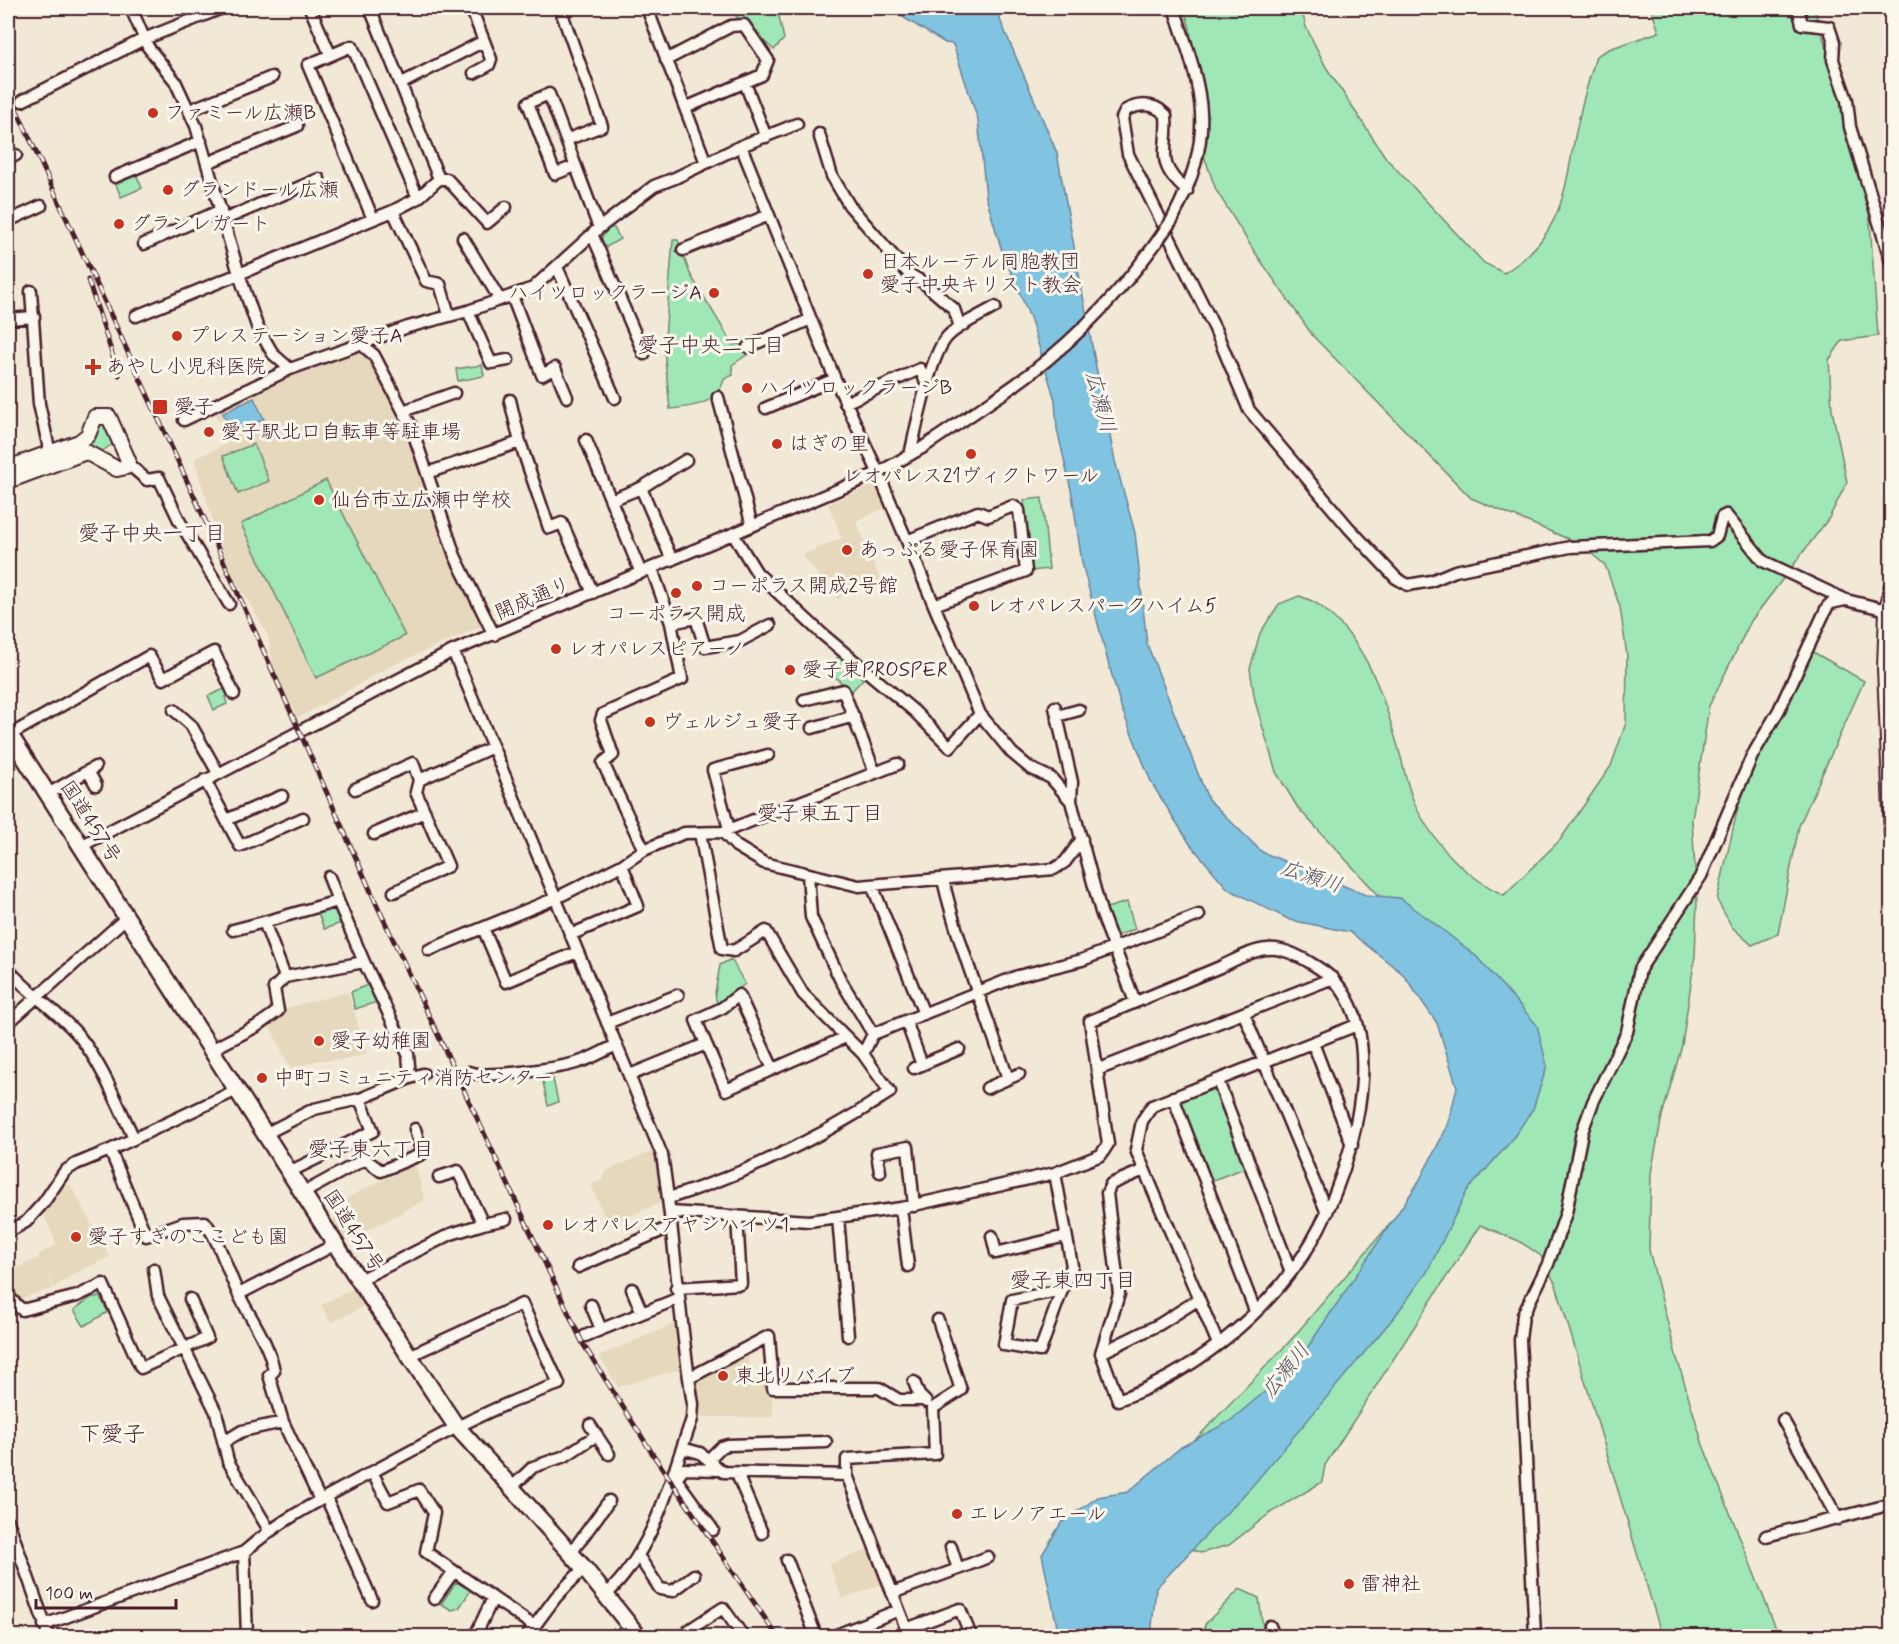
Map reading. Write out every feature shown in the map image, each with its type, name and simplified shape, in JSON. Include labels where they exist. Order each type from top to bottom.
[{"type":"highway","name":"国道457号","points":[[8,735],[336,1245],[456,1426],[571,1553],[638,1636]]},
{"type":"main road","points":[[8,468],[84,439],[95,417],[104,415],[112,422],[128,463],[123,469],[117,469],[96,455],[86,452],[8,481]]},
{"type":"main road","points":[[1892,585],[1887,610],[1885,668],[1892,835]]},
{"type":"street","points":[[131,8],[144,39],[175,81],[190,110],[250,311],[264,341],[280,362],[290,369]]},
{"type":"street","points":[[22,101],[144,39],[222,8]]},
{"type":"street","points":[[310,8],[330,54]]},
{"type":"street","points":[[370,8],[415,114],[418,131],[439,179]]},
{"type":"street","points":[[471,8],[491,59],[489,65],[474,73]]},
{"type":"street","points":[[541,138],[564,136],[602,126],[560,8]]},
{"type":"street","points":[[647,8],[706,164]]},
{"type":"street","name":"開成通り","points":[[81,846],[453,651],[878,473],[910,455],[1040,368],[1089,324],[1130,279],[1172,220],[1187,191],[1198,160],[1202,114],[1199,86],[1174,8]]},
{"type":"street","points":[[1798,8],[1802,24],[1829,27],[1834,42],[1833,60],[1847,100],[1850,127],[1892,265]]},
{"type":"street","points":[[666,60],[731,26],[744,25],[768,60],[762,75],[685,108]]},
{"type":"street","points":[[402,83],[484,41]]},
{"type":"street","points":[[374,219],[308,65],[330,54],[352,46],[418,198]]},
{"type":"street","points":[[190,110],[273,77]]},
{"type":"street","points":[[745,83],[766,137]]},
{"type":"street","points":[[575,166],[555,174],[528,104],[549,94],[575,166],[596,231],[644,354]]},
{"type":"street","points":[[1187,191],[1170,177],[1164,163],[1166,115],[1158,108],[1147,104],[1136,105],[1126,110],[1122,118],[1128,154],[1215,329],[1249,410],[1348,528],[1396,578],[1408,585],[1431,581],[1455,571],[1570,547],[1710,541],[1717,536],[1722,517],[1726,515],[1763,561],[1846,600],[1887,610]]},
{"type":"street","points":[[184,420],[290,369],[408,327],[468,311],[533,288],[596,231],[654,186],[797,124]]},
{"type":"street","points":[[207,163],[297,126]]},
{"type":"street","points":[[819,134],[832,176],[849,205],[909,274],[924,283],[954,309],[960,327]]},
{"type":"street","points":[[115,177],[201,141]]},
{"type":"street","points":[[741,147],[845,403],[878,473],[980,714],[1012,753],[1030,768],[1051,778],[1071,801]]},
{"type":"street","points":[[144,244],[319,179]]},
{"type":"street","points":[[136,316],[393,211],[418,198],[439,179],[447,179],[487,223],[506,207]]},
{"type":"street","points":[[8,221],[41,206]]},
{"type":"street","points":[[393,211],[426,281],[440,284],[448,315]]},
{"type":"street","points":[[683,249],[769,215]]},
{"type":"street","points":[[463,238],[500,300]]},
{"type":"street","points":[[557,267],[615,398]]},
{"type":"street","points":[[31,291],[39,404],[50,453]]},
{"type":"street","points":[[513,296],[542,375],[555,368],[567,397]]},
{"type":"street","points":[[910,455],[928,386],[939,351],[947,337],[995,307]]},
{"type":"street","points":[[468,311],[489,367],[507,360]]},
{"type":"street","points":[[8,319],[34,317]]},
{"type":"street","points":[[748,347],[812,319]]},
{"type":"street","points":[[362,345],[374,355],[418,442],[455,556],[494,635]]},
{"type":"street","points":[[845,403],[920,369],[928,386]]},
{"type":"street","points":[[766,408],[835,379]]},
{"type":"street","points":[[403,411],[454,393]]},
{"type":"street","points":[[718,397],[752,526]]},
{"type":"street","points":[[510,400],[520,442],[549,528],[562,523],[593,593]]},
{"type":"street","points":[[586,440],[641,573]]},
{"type":"street","points":[[427,473],[520,442]]},
{"type":"street","points":[[611,500],[640,488],[686,460]]},
{"type":"street","points":[[128,463],[147,480],[159,478],[180,522],[229,604]]},
{"type":"street","points":[[640,488],[672,560]]},
{"type":"street","points":[[907,541],[978,513],[988,516],[1013,506],[1019,510],[1026,572],[934,605]]},
{"type":"street","points":[[733,534],[757,573],[821,633],[914,711],[950,747],[980,714]]},
{"type":"street","points":[[644,850],[603,764],[613,755],[601,720],[603,714],[682,679],[671,623],[652,569]]},
{"type":"street","points":[[1535,1636],[1520,1340],[1523,1315],[1548,1264],[1559,1234],[1582,1132],[1593,1102],[1627,1032],[1640,969],[1701,876],[1748,765],[1779,710],[1827,607],[1831,603],[1846,600]]},
{"type":"street","points":[[671,623],[696,618],[705,647],[740,641],[770,625]]},
{"type":"street","points":[[453,651],[662,1155],[669,1198],[677,1293],[693,1404],[692,1419],[659,1514],[639,1557],[626,1576],[606,1595]]},
{"type":"street","points":[[8,735],[149,656],[163,679],[214,652],[234,694]]},
{"type":"street","points":[[804,700],[843,690],[875,773]]},
{"type":"street","points":[[174,710],[191,725],[218,773]]},
{"type":"street","points":[[1079,711],[1056,711],[1072,782],[1071,801],[1101,912],[1135,1002]]},
{"type":"street","points":[[812,728],[854,716]]},
{"type":"street","points":[[419,780],[493,747]]},
{"type":"street","points":[[768,755],[713,770],[726,831],[736,846],[764,863],[859,886],[943,880],[1054,869],[1065,862],[1082,839]]},
{"type":"street","points":[[355,789],[413,764],[419,780],[416,792],[448,866],[394,892]]},
{"type":"street","points":[[429,950],[556,898],[622,865],[644,850],[684,833],[726,831],[898,764]]},
{"type":"street","points":[[48,794],[91,769],[96,785]]},
{"type":"street","points":[[205,780],[240,846],[303,818]]},
{"type":"street","points":[[226,820],[282,796]]},
{"type":"street","points":[[374,834],[425,812]]},
{"type":"street","points":[[669,1198],[716,1183],[839,1126],[890,1092],[863,1054],[803,994],[766,931],[734,951],[722,949],[700,832]]},
{"type":"street","points":[[570,935],[638,906],[622,865]]},
{"type":"street","points":[[808,874],[811,917],[840,979],[873,1034]]},
{"type":"street","points":[[329,877],[364,962],[408,1054],[410,1078]]},
{"type":"street","points":[[943,880],[955,928],[979,990],[1008,1079]]},
{"type":"street","points":[[872,885],[924,1014]]},
{"type":"street","points":[[233,930],[338,901]]},
{"type":"street","points":[[863,1054],[873,1034],[979,990],[1018,976],[1082,960],[1199,915]]},
{"type":"street","points":[[8,1023],[126,918]]},
{"type":"street","points":[[264,922],[285,977]]},
{"type":"street","points":[[483,928],[506,982],[577,952]]},
{"type":"street","points":[[670,1212],[809,1221],[914,1206],[1055,1173],[1101,1155],[1108,1144],[1090,1021],[1265,949],[1298,956],[1333,978],[1350,999],[1357,1024],[1361,1053],[1361,1085],[1352,1145],[1327,1213],[1313,1241],[1290,1272],[1255,1311],[1218,1344],[1173,1375],[1118,1401],[1101,1353],[1119,1294],[1107,1193],[1111,1184],[1144,1170]]},
{"type":"street","points":[[211,1050],[257,1026],[278,1011],[274,988],[285,977],[364,962]]},
{"type":"street","points":[[8,969],[37,998],[65,1021],[95,1058],[134,1138]]},
{"type":"street","points":[[1097,1070],[1333,978]]},
{"type":"street","points":[[607,1023],[678,995]]},
{"type":"street","points":[[772,1069],[739,995],[722,1008],[696,1020],[726,1090],[846,1037]]},
{"type":"street","points":[[1244,1014],[1327,1213]]},
{"type":"street","points":[[906,1021],[918,1067],[959,1050]]},
{"type":"street","points":[[1218,1344],[1136,1150],[1142,1121],[1152,1106],[1265,1063],[1357,1024]]},
{"type":"street","points":[[1312,1043],[1352,1145]]},
{"type":"street","points":[[630,1075],[706,1044]]},
{"type":"street","points":[[469,1072],[502,1073],[554,1067],[580,1062],[616,1045]]},
{"type":"street","points":[[265,1134],[314,1109],[360,1099],[423,1074]]},
{"type":"street","points":[[987,1088],[1019,1074]]},
{"type":"street","points":[[1218,1081],[1290,1272]]},
{"type":"street","points":[[8,1232],[26,1222],[44,1202],[65,1171],[237,1090]]},
{"type":"street","points":[[1173,1097],[1255,1311]]},
{"type":"street","points":[[290,1172],[373,1131],[360,1099]]},
{"type":"street","points":[[303,1193],[365,1159],[381,1171],[422,1154],[415,1129]]},
{"type":"street","points":[[880,1172],[877,1153],[908,1146],[914,1206]]},
{"type":"street","points":[[110,1150],[146,1236],[183,1223],[205,1222],[215,1236],[238,1294],[270,1351],[274,1371],[269,1375],[283,1422],[372,1600]]},
{"type":"street","points":[[439,1177],[458,1171],[483,1224]]},
{"type":"street","points":[[1055,1173],[1072,1266],[1040,1351],[1004,1345],[1012,1300],[1062,1290]]},
{"type":"street","points":[[901,1208],[908,1266]]},
{"type":"street","points":[[585,1336],[642,1313],[677,1293],[741,1284],[737,1216]]},
{"type":"street","points":[[838,1217],[848,1336]]},
{"type":"street","points":[[359,1280],[450,1234],[506,1219]]},
{"type":"street","points":[[578,1267],[670,1227]]},
{"type":"street","points":[[992,1236],[996,1253],[1066,1236]]},
{"type":"street","points":[[238,1294],[336,1245]]},
{"type":"street","points":[[154,1269],[158,1296],[216,1412],[228,1461],[269,1530]]},
{"type":"street","points":[[8,1296],[22,1310],[77,1296],[103,1284],[141,1368],[207,1338],[190,1299]]},
{"type":"street","points":[[632,1289],[642,1313]]},
{"type":"street","points":[[1101,1353],[1160,1324],[1199,1299]]},
{"type":"street","points":[[44,1625],[244,1552],[269,1530],[456,1426],[559,1384],[522,1304],[409,1356]]},
{"type":"street","points":[[591,1305],[601,1329]]},
{"type":"street","points":[[933,1408],[961,1390],[938,1320]]},
{"type":"street","points":[[688,1378],[769,1336],[773,1388],[879,1388],[899,1400],[924,1400]]},
{"type":"street","points":[[914,1382],[919,1395],[933,1408],[935,1454],[847,1459],[847,1474],[907,1633],[960,1609],[971,1636]]},
{"type":"street","points":[[1783,1420],[1838,1519]]},
{"type":"street","points":[[224,1442],[242,1431],[283,1422]]},
{"type":"street","points":[[590,1425],[609,1454]]},
{"type":"street","points":[[511,1488],[533,1467],[565,1456],[597,1435]]},
{"type":"street","points":[[710,1458],[721,1447],[728,1445],[826,1442]]},
{"type":"street","points":[[682,1448],[710,1458],[718,1470]]},
{"type":"street","points":[[713,1530],[676,1479],[684,1469],[718,1470],[737,1474],[847,1474]]},
{"type":"street","points":[[372,1472],[388,1502],[419,1490],[435,1513],[426,1552],[534,1626]]},
{"type":"street","points":[[737,1474],[762,1533]]},
{"type":"street","points":[[571,1553],[609,1500]]},
{"type":"street","points":[[1766,1536],[1892,1504]]},
{"type":"street","points":[[8,1521],[48,1636]]},
{"type":"street","points":[[951,1547],[958,1569]]},
{"type":"street","points":[[244,1552],[247,1636]]},
{"type":"street","points":[[639,1557],[660,1590],[673,1591],[694,1575]]},
{"type":"street","points":[[892,1593],[988,1557]]},
{"type":"street","points":[[787,1560],[816,1636]]},
{"type":"street","points":[[528,1636],[556,1597],[584,1568]]},
{"type":"street","points":[[434,1599],[454,1571]]},
{"type":"street","points":[[475,1636],[493,1598]]},
{"type":"street","points":[[693,1636],[689,1630],[723,1608],[743,1636]]},
{"type":"street","points":[[834,1636],[898,1610]]},
{"type":"street","points":[[1270,1626],[1274,1636]]},
{"type":"shaded area","name":"仙台市立広瀬中学校","points":[[356,349],[363,349],[370,356],[410,430],[484,625],[391,666],[298,718],[273,667],[268,635],[232,573],[219,541],[194,459],[228,443],[214,411],[291,372]]},
{"type":"shaded area","points":[[875,484],[885,508],[856,521],[880,579],[837,599],[802,555],[842,538],[828,504]]},
{"type":"shaded area","name":"愛子幼稚園","points":[[348,992],[367,1054],[345,1060],[318,1060],[291,1069],[270,1027],[286,1014],[286,1008]]},
{"type":"shaded area","points":[[650,1152],[657,1156],[665,1201],[608,1225],[591,1185],[604,1179],[606,1171]]},
{"type":"shaded area","points":[[415,1164],[425,1200],[345,1242],[331,1220],[350,1209],[345,1199]]},
{"type":"shaded area","name":"愛子すぎのここども園","points":[[62,1184],[64,1188],[70,1184],[110,1257],[73,1274],[55,1287],[43,1266],[54,1288],[17,1300],[8,1289],[8,1272],[39,1258],[38,1255],[57,1244],[43,1213]]},
{"type":"shaded area","points":[[356,1287],[366,1305],[331,1323],[321,1305]]},
{"type":"shaded area","points":[[674,1324],[683,1368],[618,1387],[599,1356]]},
{"type":"shaded area","points":[[748,1354],[749,1381],[771,1378],[773,1417],[696,1417],[697,1380]]},
{"type":"shaded area","points":[[872,1548],[885,1583],[842,1599],[829,1564]]},
{"type":"green space","points":[[727,8],[777,8],[784,39],[774,50]]},
{"type":"green space","points":[[1184,8],[1301,8],[1306,27],[1326,67],[1386,158],[1484,263],[1504,273],[1526,257],[1553,222],[1561,202],[1596,56],[1609,49],[1659,32],[1651,8],[1814,8],[1867,179],[1878,336],[1842,341],[1829,360],[1832,410],[1847,482],[1829,518],[1751,621],[1709,706],[1692,820],[1697,901],[1695,956],[1682,1045],[1662,1116],[1651,1173],[1649,1250],[1676,1355],[1703,1445],[1779,1636],[1662,1636],[1556,1285],[1541,1256],[1519,1241],[1480,1225],[1325,1465],[1322,1482],[1269,1514],[1229,1545],[1201,1553],[1181,1545],[1194,1441],[1290,1341],[1429,1178],[1468,1103],[1445,1012],[1384,901],[1298,808],[1276,772],[1255,701],[1250,669],[1260,633],[1279,604],[1299,596],[1321,606],[1339,623],[1361,652],[1377,684],[1418,811],[1454,860],[1477,879],[1504,895],[1560,840],[1611,766],[1626,723],[1627,656],[1620,607],[1605,565],[1580,544],[1471,498],[1313,336],[1254,251],[1216,190],[1202,150],[1202,135],[1193,99],[1190,28]]},
{"type":"green space","points":[[135,171],[142,188],[121,197],[114,180]]},
{"type":"green space","points":[[609,228],[614,228],[620,239],[603,249],[599,241]]},
{"type":"green space","points":[[673,240],[678,240],[690,274],[733,345],[744,343],[748,354],[732,365],[733,375],[724,379],[721,387],[710,399],[696,405],[670,409],[664,349]]},
{"type":"green space","points":[[482,365],[484,376],[458,381],[456,369]]},
{"type":"green space","points":[[98,424],[107,424],[114,443],[101,452],[86,446],[92,440]]},
{"type":"green space","points":[[254,444],[269,481],[238,494],[223,456]]},
{"type":"green space","points":[[326,480],[405,636],[316,678],[241,524]]},
{"type":"green space","points":[[1042,498],[1049,569],[1031,571],[1024,500]]},
{"type":"green space","points":[[1808,649],[1864,681],[1799,826],[1778,934],[1752,945],[1732,927],[1717,900],[1742,789]]},
{"type":"green space","points":[[839,656],[863,679],[851,692],[827,669]]},
{"type":"green space","points":[[227,688],[230,695],[225,697],[227,704],[214,710],[208,696]]},
{"type":"green space","points":[[1127,902],[1135,929],[1116,936],[1103,909]]},
{"type":"green space","points":[[331,906],[338,908],[344,922],[324,929],[317,910]]},
{"type":"green space","points":[[731,959],[745,984],[717,1005],[715,993],[720,965]]},
{"type":"green space","points":[[372,983],[380,1001],[355,1009],[351,992]]},
{"type":"green space","points":[[542,1077],[553,1079],[558,1102],[548,1106]]},
{"type":"green space","points":[[1216,1087],[1247,1167],[1208,1182],[1177,1102]]},
{"type":"green space","points":[[92,1297],[100,1297],[108,1312],[84,1326],[74,1310]]},
{"type":"green space","points":[[456,1582],[471,1590],[459,1608],[452,1610],[441,1604]]},
{"type":"green space","points":[[1240,1589],[1259,1598],[1264,1636],[1204,1636],[1205,1624]]},
{"type":"water","name":"広瀬川","points":[[888,8],[995,8],[1057,153],[1115,461],[1135,533],[1147,644],[1208,799],[1262,852],[1366,895],[1400,898],[1476,956],[1537,1025],[1547,1066],[1533,1109],[1511,1141],[1467,1191],[1427,1272],[1395,1316],[1253,1485],[1156,1588],[1151,1636],[1059,1636],[1042,1555],[1061,1523],[1098,1497],[1128,1492],[1181,1447],[1230,1421],[1295,1366],[1418,1183],[1448,1125],[1457,1087],[1437,1023],[1403,974],[1350,932],[1290,920],[1228,889],[1190,844],[1152,784],[1121,707],[1107,658],[1082,563],[1072,494],[1057,429],[1055,400],[1031,320],[1002,251],[986,197],[978,120],[953,44],[945,43]]},
{"type":"water","points":[[254,398],[264,419],[232,433],[223,413]]},
{"type":"railway","points":[[8,91],[215,542],[376,903],[583,1344],[654,1456],[777,1636]]},
{"type":"railway","points":[[88,280],[119,375]]},
{"type":"place","name":"ファミール広瀬B","points":[[153,113]]},
{"type":"place","name":"グランドール広瀬","points":[[168,190]]},
{"type":"place","name":"グランレガート","points":[[119,224]]},
{"type":"place","name":"日本ルーテル同胞教団 愛子中央キリスト教会","points":[[868,274]]},
{"type":"place","name":"ハイツロックラージA","points":[[714,293]]},
{"type":"place","name":"プレステーション愛子A","points":[[177,336]]},
{"type":"place","name":"あやし小児科医院","points":[[93,367]]},
{"type":"place","name":"ハイツロックラージB","points":[[747,388]]},
{"type":"place","name":"愛子","points":[[160,407]]},
{"type":"place","name":"愛子駅北口自転車等駐車場","points":[[209,432]]},
{"type":"place","name":"はぎの里","points":[[777,444]]},
{"type":"place","name":"レオパレス21ヴィクトワール","points":[[971,454]]},
{"type":"place","name":"仙台市立広瀬中学校","points":[[319,500]]},
{"type":"place","name":"あっぷる愛子保育園","points":[[847,550]]},
{"type":"place","name":"コーポラス開成2号館","points":[[697,586]]},
{"type":"place","name":"コーポラス開成","points":[[676,593]]},
{"type":"place","name":"レオパレスパークハイム5","points":[[974,606]]},
{"type":"place","name":"レオパレスピアーノ","points":[[556,649]]},
{"type":"place","name":"愛子東PROSPER","points":[[790,670]]},
{"type":"place","name":"ヴェルジュ愛子","points":[[650,722]]},
{"type":"place","name":"愛子幼稚園","points":[[319,1041]]},
{"type":"place","name":"中町コミュニティ消防センター","points":[[262,1078]]},
{"type":"place","name":"レオパレスアヤシハイツ1","points":[[548,1225]]},
{"type":"place","name":"愛子すぎのここども園","points":[[76,1237]]},
{"type":"place","name":"東北リバイブ","points":[[723,1376]]},
{"type":"place","name":"エレノアエール","points":[[957,1514]]},
{"type":"place","name":"雷神社","points":[[1349,1584]]},
{"type":"district","name":"愛子中央二丁目","points":[[711,346]]},
{"type":"district","name":"愛子中央一丁目","points":[[152,534]]},
{"type":"district","name":"愛子東五丁目","points":[[820,814]]},
{"type":"district","name":"愛子東六丁目","points":[[371,1150]]},
{"type":"district","name":"愛子東四丁目","points":[[1073,1281]]},
{"type":"district","name":"下愛子","points":[[112,1435]]}]
